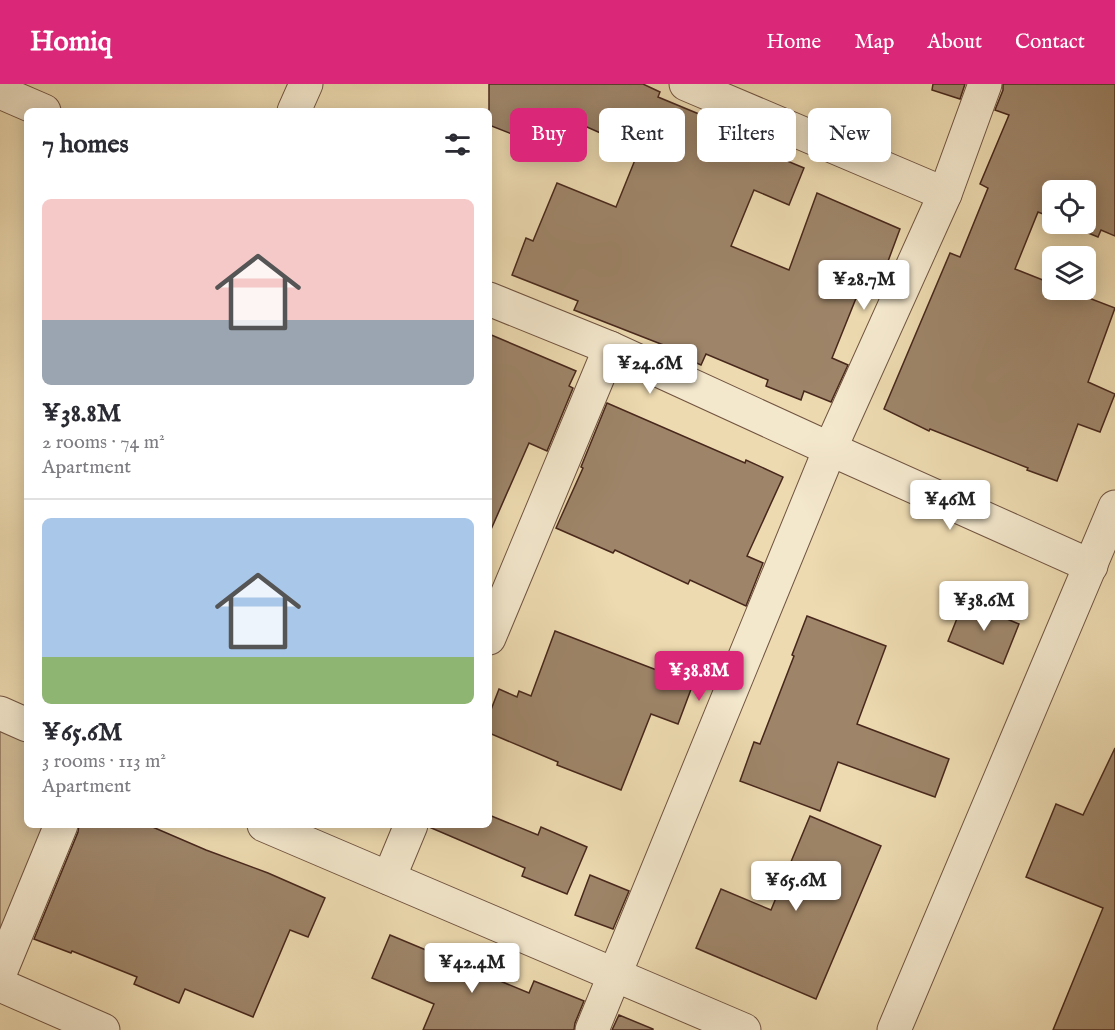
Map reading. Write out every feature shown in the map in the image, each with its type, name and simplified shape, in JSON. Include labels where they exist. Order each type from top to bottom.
[{"type":"street","points":[[295,108],[306,84]]},
{"type":"street","points":[[686,84],[945,194]]},
{"type":"street","points":[[592,1030],[830,449],[945,194],[986,84]]},
{"type":"street","points":[[3,102],[30,108]]},
{"type":"street","points":[[492,300],[610,348],[1090,566]]},
{"type":"street","points":[[492,631],[610,348]]},
{"type":"street","points":[[894,1030],[1115,507]]},
{"type":"street","points":[[0,713],[24,723]]},
{"type":"street","points":[[0,973],[60,828]]},
{"type":"street","points":[[271,828],[744,1030]]},
{"type":"street","points":[[389,878],[410,828]]},
{"type":"street","points":[[0,985],[103,1030]]},
{"type":"shaded area","points":[[0,729],[24,739],[24,828],[45,828],[0,938]]},
{"type":"building","points":[[489,84],[643,84],[660,92],[658,97],[684,108],[599,108],[599,132],[587,127],[587,108],[510,108],[510,133],[492,126],[492,108],[489,108]]},
{"type":"building","points":[[933,84],[965,84],[960,99],[932,90]]},
{"type":"building","points":[[1003,84],[1115,84],[1115,236],[1101,230],[1098,237],[1091,234],[1096,234],[1096,180],[1042,180],[1042,214],[1038,212],[1015,269],[1042,280],[1042,300],[1094,300],[1115,308],[1088,382],[1115,394],[1100,432],[1078,424],[1057,481],[930,429],[929,431],[884,409],[950,253],[960,257],[988,188],[980,184],[1009,115],[995,110]]},
{"type":"building","points":[[685,108],[697,113],[697,162],[790,162],[804,168],[789,205],[754,190],[731,246],[789,270],[817,193],[900,229],[884,272],[869,266],[832,358],[848,365],[831,402],[804,391],[801,400],[766,386],[768,380],[706,354],[701,365],[665,349],[666,346],[574,310],[578,301],[512,275],[526,238],[533,241],[557,183],[616,207],[634,162],[685,162]]},
{"type":"building","points":[[492,335],[576,371],[569,386],[573,388],[547,451],[529,443],[492,527]]},
{"type":"building","points":[[607,403],[745,463],[746,460],[783,477],[747,556],[763,563],[746,606],[690,580],[688,584],[615,550],[613,553],[556,528],[583,468],[581,467]]},
{"type":"building","points":[[964,601],[1019,624],[1003,664],[948,641]]},
{"type":"building","points":[[807,616],[886,646],[857,724],[949,759],[935,797],[838,762],[820,811],[740,781],[754,742],[760,744]]},
{"type":"building","points":[[555,631],[693,684],[678,724],[651,714],[621,790],[557,765],[558,762],[492,734],[492,707],[499,689],[517,697],[519,691],[531,696]]},
{"type":"building","points":[[1115,748],[1115,1030],[1053,1030],[1103,908],[1026,877],[1056,804],[1083,815]]},
{"type":"building","points":[[492,816],[538,835],[541,827],[587,847],[567,894],[522,876],[525,868],[431,828],[492,828]]},
{"type":"building","points":[[810,816],[881,846],[816,999],[696,948],[721,889],[771,910]]},
{"type":"building","points":[[79,828],[155,828],[325,898],[308,937],[290,930],[253,1017],[185,989],[179,1003],[134,984],[137,977],[72,951],[71,953],[34,939]]},
{"type":"building","points":[[590,875],[629,891],[613,929],[575,915]]},
{"type":"building","points":[[390,935],[529,993],[534,981],[584,1001],[574,1030],[423,1030],[434,1004],[372,978]]},
{"type":"building","points":[[619,1015],[653,1029],[653,1030],[612,1030]]}]
